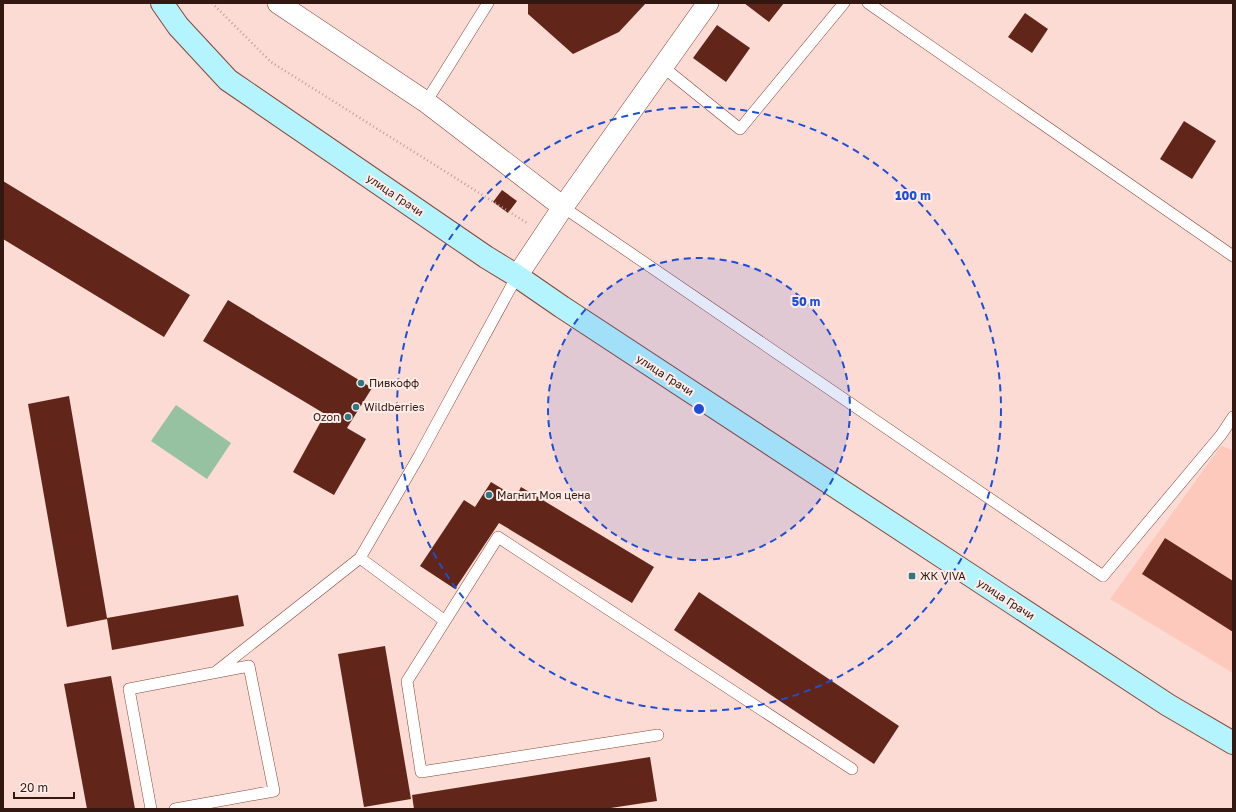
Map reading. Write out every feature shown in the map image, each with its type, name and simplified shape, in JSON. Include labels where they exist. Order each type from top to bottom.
[{"type":"street","name":"улица Грачи","points":[[162,3],[178,26],[228,80],[486,257],[517,276],[575,316],[1168,705],[1233,743]]},
{"type":"street","points":[[278,3],[426,102],[563,206]]},
{"type":"street","points":[[517,276],[563,206],[663,66],[686,43],[708,3]]},
{"type":"lane","points":[[426,102],[488,3]]},
{"type":"lane","points":[[663,66],[740,129],[844,3]]},
{"type":"lane","points":[[868,3],[1233,256]]},
{"type":"lane","points":[[563,206],[1104,576],[1221,435],[1233,417]]},
{"type":"lane","points":[[215,672],[360,558],[419,456],[517,276]]},
{"type":"lane","points":[[658,734],[421,772],[407,681],[498,537],[852,769]]},
{"type":"lane","points":[[360,558],[445,621]]},
{"type":"lane","points":[[151,809],[129,689],[249,666],[274,791],[175,809]]},
{"type":"path","points":[[212,3],[271,62],[544,234]]},
{"type":"shaded area","points":[[1221,446],[1233,450],[1233,673],[1110,599]]},
{"type":"green space","points":[[176,405],[231,443],[207,479],[151,441]]},
{"type":"building","points":[[528,3],[646,3],[619,32],[573,54],[528,14]]},
{"type":"building","points":[[744,3],[784,3],[769,22]]},
{"type":"building","points":[[1025,13],[1048,29],[1032,53],[1008,37]]},
{"type":"building","points":[[717,25],[750,48],[726,82],[693,58]]},
{"type":"building","points":[[1184,121],[1216,141],[1192,179],[1160,159]]},
{"type":"building","points":[[3,181],[190,295],[164,337],[3,239]]},
{"type":"building","points":[[502,190],[517,201],[508,213],[493,202]]},
{"type":"building","points":[[228,300],[372,388],[347,428],[366,439],[334,495],[293,472],[325,414],[203,341]]},
{"type":"building","points":[[69,396],[107,618],[238,595],[244,626],[112,650],[107,619],[67,627],[28,404]]},
{"type":"building","points":[[491,482],[516,497],[521,487],[654,567],[632,603],[499,523],[455,589],[420,566],[464,500],[475,507]]},
{"type":"building","points":[[1165,538],[1233,581],[1233,632],[1142,574]]},
{"type":"building","points":[[699,592],[899,726],[874,764],[674,630]]},
{"type":"building","points":[[385,646],[411,799],[364,807],[338,654]]},
{"type":"building","points":[[111,676],[135,809],[87,809],[64,684]]},
{"type":"building","points":[[650,757],[657,801],[604,809],[414,809],[412,795]]},
{"type":"place","name":"Пивкофф","points":[[361,383]]},
{"type":"place","name":"Wildberries","points":[[356,407]]},
{"type":"place","name":"Ozon","points":[[348,417]]},
{"type":"place","name":"Магнит Моя цена","points":[[489,495]]},
{"type":"place","name":"ЖК VIVA","points":[[912,576]]}]
